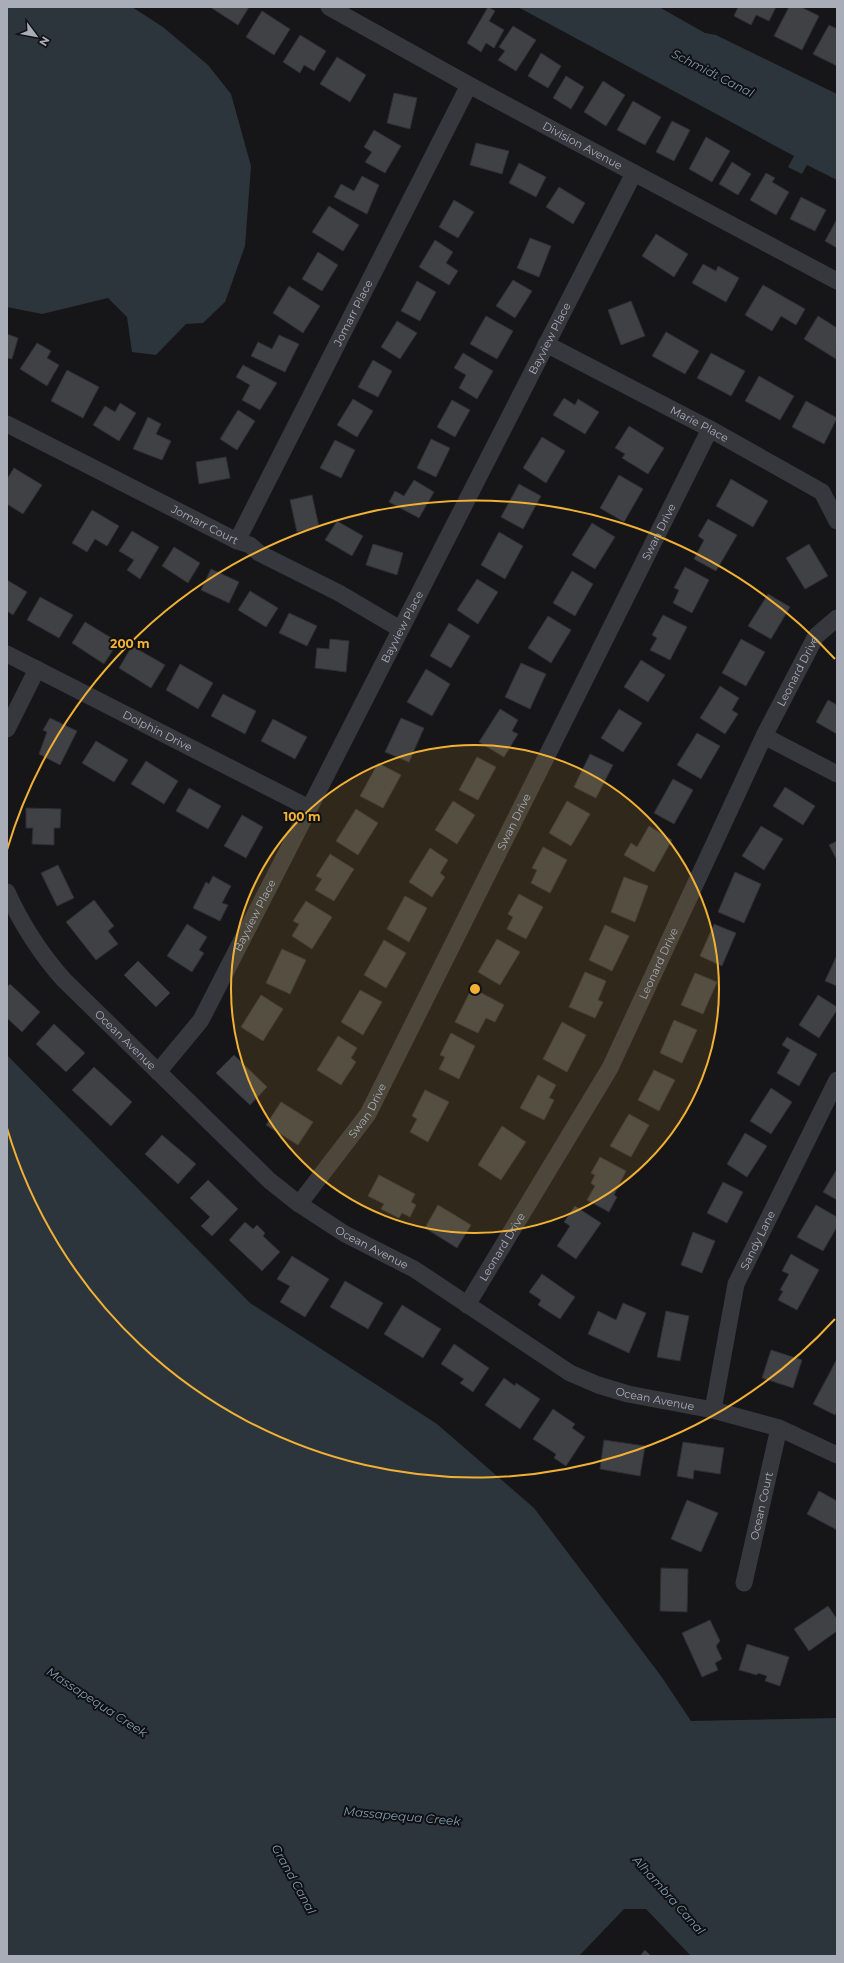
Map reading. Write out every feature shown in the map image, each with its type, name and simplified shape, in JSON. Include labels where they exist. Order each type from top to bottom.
[{"type":"street","name":"Division Avenue","points":[[329,7],[469,85],[837,281]]},
{"type":"street","name":"Jomarr Place","points":[[237,541],[469,85]]},
{"type":"street","name":"Bayview Place","points":[[158,1072],[201,1020],[634,173]]},
{"type":"street","name":"Marie Place","points":[[546,344],[710,429],[822,492],[837,521]]},
{"type":"street","name":"Jomarr Court","points":[[7,424],[237,541],[250,545],[259,553],[339,593],[400,629]]},
{"type":"street","name":"Swan Drive","points":[[299,1204],[368,1114],[710,429]]},
{"type":"street","name":"Leonard Drive","points":[[467,1304],[610,1068],[764,736],[816,636],[837,618]]},
{"type":"street","name":"Dolphin Drive","points":[[7,654],[309,808]]},
{"type":"street","points":[[7,729],[37,670]]},
{"type":"street","points":[[764,736],[837,774]]},
{"type":"street","name":"Ocean Avenue","points":[[7,892],[17,915],[42,955],[64,980],[270,1181],[299,1204],[345,1234],[414,1269],[570,1373],[598,1385],[628,1394],[713,1410],[779,1428],[837,1455]]},
{"type":"street","name":"Sandy Lane","points":[[713,1410],[736,1284],[837,1080]]},
{"type":"street","name":"Ocean Court","points":[[744,1583],[779,1428]]},
{"type":"water","points":[[7,7],[132,7],[163,27],[208,65],[231,94],[251,166],[245,246],[225,302],[203,323],[186,324],[156,355],[132,352],[127,317],[108,298],[42,314],[7,307]]},
{"type":"water","name":"Schmidt Canal","points":[[518,7],[659,7],[705,33],[716,35],[837,94],[837,180],[807,165],[802,174],[788,167],[794,156]]},
{"type":"water","points":[[7,1055],[250,1303],[437,1424],[534,1508],[661,1676],[691,1721],[837,1718],[837,1956],[691,1956],[646,1909],[624,1909],[579,1956],[7,1956]]},
{"type":"building","points":[[210,7],[249,7],[238,25]]},
{"type":"building","points":[[488,7],[495,11],[489,21],[504,30],[494,48],[486,43],[481,52],[467,43]]},
{"type":"building","points":[[738,7],[776,7],[769,21],[756,15],[751,25],[734,16]]},
{"type":"building","points":[[789,7],[801,7],[819,16],[802,50],[774,36]]},
{"type":"building","points":[[262,11],[290,29],[274,55],[246,37]]},
{"type":"building","points":[[829,25],[837,29],[837,66],[813,54]]},
{"type":"building","points":[[513,26],[536,40],[516,71],[498,60],[505,51],[499,47]]},
{"type":"building","points":[[300,35],[326,51],[314,71],[304,65],[300,73],[283,62]]},
{"type":"building","points":[[541,53],[561,66],[548,88],[528,76]]},
{"type":"building","points":[[337,57],[366,75],[350,102],[320,84]]},
{"type":"building","points":[[566,76],[584,87],[571,109],[553,98]]},
{"type":"building","points":[[603,81],[625,95],[606,126],[584,112]]},
{"type":"building","points":[[394,93],[417,98],[410,129],[387,123]]},
{"type":"building","points":[[633,101],[661,117],[645,145],[617,130]]},
{"type":"building","points":[[672,121],[690,130],[674,161],[656,152]]},
{"type":"building","points":[[374,130],[401,146],[385,173],[365,162],[372,152],[364,147]]},
{"type":"building","points":[[706,137],[730,151],[712,182],[689,169]]},
{"type":"building","points":[[476,143],[509,151],[502,174],[470,165]]},
{"type":"building","points":[[732,162],[751,174],[738,195],[719,184]]},
{"type":"building","points":[[519,163],[546,177],[536,197],[509,183]]},
{"type":"building","points":[[766,173],[775,178],[772,182],[789,192],[776,215],[750,200]]},
{"type":"building","points":[[362,176],[379,185],[367,214],[334,197],[341,184],[354,191]]},
{"type":"building","points":[[559,187],[585,203],[573,224],[546,207]]},
{"type":"building","points":[[801,197],[826,210],[815,231],[790,219]]},
{"type":"building","points":[[454,200],[474,212],[458,238],[439,227]]},
{"type":"building","points":[[329,206],[359,225],[343,251],[312,232]]},
{"type":"building","points":[[837,219],[837,248],[825,241]]},
{"type":"building","points":[[656,234],[688,254],[674,277],[642,256]]},
{"type":"building","points":[[530,238],[551,246],[539,277],[517,268]]},
{"type":"building","points":[[435,240],[453,252],[446,263],[458,271],[449,285],[419,267]]},
{"type":"building","points":[[318,252],[338,265],[322,291],[302,279]]},
{"type":"building","points":[[703,264],[716,271],[718,266],[739,278],[726,302],[692,283]]},
{"type":"building","points":[[513,280],[532,291],[515,318],[496,306]]},
{"type":"building","points":[[417,281],[436,292],[420,321],[401,311]]},
{"type":"building","points":[[763,285],[805,309],[796,325],[781,316],[772,331],[745,315]]},
{"type":"building","points":[[289,286],[320,306],[303,333],[273,313]]},
{"type":"building","points":[[631,301],[645,336],[621,345],[608,310]]},
{"type":"building","points":[[486,316],[513,331],[497,359],[470,344]]},
{"type":"building","points":[[818,316],[837,328],[836,359],[804,339]]},
{"type":"building","points":[[397,321],[417,333],[400,359],[381,347]]},
{"type":"building","points":[[666,332],[699,351],[685,374],[652,356]]},
{"type":"building","points":[[7,334],[18,338],[12,359],[7,358]]},
{"type":"building","points":[[279,335],[299,344],[285,372],[251,356],[258,342],[272,349]]},
{"type":"building","points":[[37,343],[51,351],[47,358],[59,365],[47,386],[20,369]]},
{"type":"building","points":[[463,353],[493,371],[477,399],[459,388],[466,375],[454,368]]},
{"type":"building","points":[[711,353],[745,371],[731,396],[697,378]]},
{"type":"building","points":[[373,360],[392,371],[378,397],[358,387]]},
{"type":"building","points":[[243,365],[277,383],[260,410],[242,400],[250,385],[236,377]]},
{"type":"building","points":[[67,370],[99,387],[83,418],[51,401]]},
{"type":"building","points":[[759,376],[794,396],[780,420],[745,401]]},
{"type":"building","points":[[564,398],[575,405],[578,399],[599,412],[585,434],[553,415]]},
{"type":"building","points":[[353,399],[373,411],[357,437],[337,425]]},
{"type":"building","points":[[452,400],[470,410],[455,437],[437,427]]},
{"type":"building","points":[[806,401],[837,418],[824,444],[792,427]]},
{"type":"building","points":[[120,403],[136,413],[119,441],[93,425],[105,406],[115,412]]},
{"type":"building","points":[[238,410],[255,421],[237,450],[220,439]]},
{"type":"building","points":[[148,417],[161,424],[156,434],[171,441],[162,460],[133,449]]},
{"type":"building","points":[[629,426],[664,448],[648,474],[622,458],[625,454],[615,448]]},
{"type":"building","points":[[542,437],[565,451],[546,483],[523,468]]},
{"type":"building","points":[[431,439],[450,448],[436,477],[417,468]]},
{"type":"building","points":[[335,440],[355,450],[341,478],[320,468]]},
{"type":"building","points":[[226,457],[230,478],[199,484],[196,462]]},
{"type":"building","points":[[14,468],[42,485],[23,514],[7,504],[7,479]]},
{"type":"building","points":[[619,475],[643,489],[624,522],[600,508]]},
{"type":"building","points":[[731,479],[768,501],[753,527],[716,506]]},
{"type":"building","points":[[414,480],[434,492],[419,518],[389,502],[395,491],[404,496]]},
{"type":"building","points":[[519,484],[541,496],[523,529],[501,517]]},
{"type":"building","points":[[312,495],[319,527],[297,532],[290,500]]},
{"type":"building","points":[[92,510],[119,526],[107,546],[95,539],[87,552],[72,543]]},
{"type":"building","points":[[708,519],[737,535],[716,571],[694,559],[704,540],[698,536]]},
{"type":"building","points":[[337,521],[363,536],[352,556],[325,540]]},
{"type":"building","points":[[592,523],[615,537],[595,569],[572,555]]},
{"type":"building","points":[[132,531],[159,547],[140,579],[127,570],[134,560],[119,551]]},
{"type":"building","points":[[499,532],[523,546],[505,579],[481,565]]},
{"type":"building","points":[[373,544],[403,553],[397,575],[366,565]]},
{"type":"building","points":[[809,544],[828,576],[805,589],[786,558]]},
{"type":"building","points":[[174,547],[200,563],[188,583],[162,566]]},
{"type":"building","points":[[685,567],[709,580],[692,613],[673,603],[679,590],[674,588]]},
{"type":"building","points":[[211,569],[239,582],[229,603],[201,590]]},
{"type":"building","points":[[572,571],[593,584],[575,616],[553,603]]},
{"type":"building","points":[[477,579],[498,592],[478,624],[457,610]]},
{"type":"building","points":[[7,580],[27,592],[13,615],[7,611]]},
{"type":"building","points":[[250,591],[278,608],[266,627],[238,610]]},
{"type":"building","points":[[768,594],[790,607],[771,639],[748,626]]},
{"type":"building","points":[[40,597],[73,615],[59,638],[27,620]]},
{"type":"building","points":[[289,613],[317,626],[307,646],[279,633]]},
{"type":"building","points":[[663,615],[687,627],[670,660],[650,650],[657,638],[652,635]]},
{"type":"building","points":[[548,616],[571,630],[551,663],[528,648]]},
{"type":"building","points":[[85,622],[118,642],[104,664],[72,643]]},
{"type":"building","points":[[449,623],[470,636],[451,668],[430,656]]},
{"type":"building","points":[[330,639],[349,641],[346,672],[315,668],[317,648],[329,649]]},
{"type":"building","points":[[741,639],[765,652],[746,686],[722,673]]},
{"type":"building","points":[[132,646],[165,665],[151,688],[119,668]]},
{"type":"building","points":[[641,660],[665,675],[648,702],[624,687]]},
{"type":"building","points":[[521,663],[546,674],[530,709],[505,697]]},
{"type":"building","points":[[180,664],[213,683],[198,709],[166,690]]},
{"type":"building","points":[[426,669],[450,684],[432,716],[407,702]]},
{"type":"building","points":[[720,686],[739,698],[732,710],[738,714],[725,734],[700,718]]},
{"type":"building","points":[[223,694],[256,711],[245,734],[211,716]]},
{"type":"building","points":[[828,700],[837,705],[837,734],[816,722]]},
{"type":"building","points":[[500,709],[518,720],[512,731],[518,734],[504,757],[479,742]]},
{"type":"building","points":[[619,709],[642,723],[623,752],[601,738]]},
{"type":"building","points":[[50,718],[77,731],[60,765],[39,754],[47,732],[43,730]]},
{"type":"building","points":[[401,718],[424,728],[409,762],[385,752]]},
{"type":"building","points":[[273,719],[307,737],[295,759],[261,741]]},
{"type":"building","points":[[697,733],[720,746],[701,779],[677,765]]},
{"type":"building","points":[[96,741],[128,760],[114,782],[82,763]]},
{"type":"building","points":[[590,754],[613,765],[596,798],[574,787]]},
{"type":"building","points":[[477,757],[496,767],[478,800],[459,790]]},
{"type":"building","points":[[146,761],[178,781],[164,804],[131,784]]},
{"type":"building","points":[[378,763],[401,775],[383,808],[360,796]]},
{"type":"building","points":[[673,779],[693,790],[674,824],[654,813]]},
{"type":"building","points":[[785,787],[815,806],[803,825],[773,806]]},
{"type":"building","points":[[189,788],[221,806],[208,829],[176,811]]},
{"type":"building","points":[[453,801],[475,815],[457,844],[435,830]]},
{"type":"building","points":[[567,801],[590,814],[571,846],[549,833]]},
{"type":"building","points":[[26,808],[61,809],[60,828],[54,828],[54,845],[32,844],[33,828],[26,828]]},
{"type":"building","points":[[356,809],[378,823],[358,855],[336,841]]},
{"type":"building","points":[[242,815],[263,827],[246,858],[224,846]]},
{"type":"building","points":[[649,826],[672,840],[654,872],[624,855],[631,843],[637,847]]},
{"type":"building","points":[[761,826],[783,839],[764,870],[742,856]]},
{"type":"building","points":[[837,841],[837,860],[829,845]]},
{"type":"building","points":[[543,847],[567,860],[550,893],[531,883],[537,870],[532,868]]},
{"type":"building","points":[[430,848],[448,860],[440,873],[445,877],[432,897],[409,882]]},
{"type":"building","points":[[330,854],[354,869],[334,901],[315,890],[322,879],[316,876]]},
{"type":"building","points":[[58,865],[74,898],[57,906],[41,873]]},
{"type":"building","points":[[735,872],[761,884],[744,923],[718,912]]},
{"type":"building","points":[[213,876],[231,886],[222,903],[228,905],[220,921],[193,908],[206,882],[209,884]]},
{"type":"building","points":[[624,877],[648,886],[635,922],[611,912]]},
{"type":"building","points":[[519,894],[543,907],[526,939],[507,929],[513,917],[508,914]]},
{"type":"building","points":[[405,896],[427,908],[409,942],[387,929]]},
{"type":"building","points":[[94,900],[114,926],[108,931],[118,944],[96,960],[66,922]]},
{"type":"building","points":[[306,901],[332,917],[312,949],[292,936],[299,924],[293,921]]},
{"type":"building","points":[[187,924],[207,937],[199,950],[204,953],[192,972],[167,956]]},
{"type":"building","points":[[714,924],[736,933],[722,966],[700,956]]},
{"type":"building","points":[[605,925],[629,936],[612,971],[589,960]]},
{"type":"building","points":[[497,939],[520,952],[500,985],[478,972]]},
{"type":"building","points":[[384,940],[406,953],[386,988],[364,975]]},
{"type":"building","points":[[282,949],[306,960],[290,994],[266,983]]},
{"type":"building","points":[[837,955],[837,986],[825,981]]},
{"type":"building","points":[[138,961],[170,993],[156,1007],[124,975]]},
{"type":"building","points":[[585,972],[606,981],[598,1000],[603,1002],[595,1018],[569,1007]]},
{"type":"building","points":[[695,973],[717,982],[703,1014],[681,1005]]},
{"type":"building","points":[[10,984],[40,1012],[22,1032],[7,1018],[7,987]]},
{"type":"building","points":[[472,988],[504,1005],[495,1022],[486,1018],[478,1033],[455,1022]]},
{"type":"building","points":[[360,990],[382,1002],[363,1035],[341,1022]]},
{"type":"building","points":[[261,995],[283,1009],[263,1041],[241,1027]]},
{"type":"building","points":[[818,995],[837,1007],[837,1010],[819,1038],[799,1025]]},
{"type":"building","points":[[674,1020],[697,1030],[682,1063],[660,1053]]},
{"type":"building","points":[[562,1022],[586,1035],[567,1072],[543,1059]]},
{"type":"building","points":[[54,1024],[85,1053],[66,1072],[36,1044]]},
{"type":"building","points":[[451,1033],[475,1046],[459,1079],[439,1069],[445,1057],[440,1055]]},
{"type":"building","points":[[338,1036],[357,1048],[351,1058],[356,1062],[341,1085],[317,1070]]},
{"type":"building","points":[[787,1037],[817,1054],[799,1086],[777,1073],[790,1050],[782,1045]]},
{"type":"building","points":[[234,1055],[267,1087],[250,1105],[216,1073]]},
{"type":"building","points":[[94,1067],[132,1102],[111,1126],[72,1090]]},
{"type":"building","points":[[654,1070],[675,1080],[659,1111],[638,1100]]},
{"type":"building","points":[[538,1075],[556,1085],[549,1098],[554,1100],[544,1120],[520,1108]]},
{"type":"building","points":[[771,1088],[792,1102],[771,1134],[750,1121]]},
{"type":"building","points":[[425,1090],[449,1102],[428,1142],[410,1132],[417,1119],[412,1116]]},
{"type":"building","points":[[281,1102],[313,1122],[298,1145],[266,1125]]},
{"type":"building","points":[[629,1114],[649,1125],[631,1157],[610,1146]]},
{"type":"building","points":[[502,1126],[526,1142],[501,1180],[478,1165]]},
{"type":"building","points":[[745,1133],[767,1146],[747,1177],[727,1164]]},
{"type":"building","points":[[162,1135],[196,1164],[178,1184],[145,1154]]},
{"type":"building","points":[[600,1157],[626,1171],[614,1195],[617,1197],[609,1212],[587,1200],[595,1186],[591,1183],[595,1175],[591,1173]]},
{"type":"building","points":[[837,1169],[837,1200],[823,1192]]},
{"type":"building","points":[[379,1175],[415,1194],[411,1202],[416,1205],[410,1217],[402,1213],[399,1218],[381,1209],[384,1204],[368,1196]]},
{"type":"building","points":[[208,1180],[238,1209],[212,1236],[201,1226],[210,1217],[190,1198]]},
{"type":"building","points":[[723,1182],[743,1192],[727,1223],[707,1213]]},
{"type":"building","points":[[438,1205],[471,1225],[457,1248],[425,1228]]},
{"type":"building","points":[[816,1205],[837,1217],[837,1227],[823,1251],[797,1237]]},
{"type":"building","points":[[575,1206],[601,1223],[576,1259],[557,1246],[570,1226],[564,1222]]},
{"type":"building","points":[[245,1222],[253,1229],[257,1225],[265,1233],[263,1236],[280,1252],[262,1271],[229,1240]]},
{"type":"building","points":[[693,1232],[715,1241],[702,1273],[681,1265]]},
{"type":"building","points":[[791,1254],[819,1270],[797,1310],[778,1300],[783,1291],[780,1290],[789,1274],[782,1271]]},
{"type":"building","points":[[292,1256],[329,1279],[305,1317],[280,1302],[290,1286],[277,1279]]},
{"type":"building","points":[[542,1274],[575,1297],[560,1319],[538,1305],[541,1300],[529,1292]]},
{"type":"building","points":[[345,1281],[383,1303],[368,1329],[330,1307]]},
{"type":"building","points":[[623,1303],[646,1313],[629,1353],[588,1334],[598,1311],[616,1320]]},
{"type":"building","points":[[402,1305],[441,1329],[423,1358],[384,1334]]},
{"type":"building","points":[[666,1311],[689,1316],[680,1361],[657,1357]]},
{"type":"building","points":[[454,1344],[489,1368],[473,1392],[460,1383],[464,1379],[441,1364]]},
{"type":"building","points":[[771,1350],[802,1360],[793,1388],[762,1378]]},
{"type":"building","points":[[837,1359],[837,1411],[835,1415],[813,1404]]},
{"type":"building","points":[[504,1378],[515,1386],[516,1383],[540,1399],[520,1429],[485,1405]]},
{"type":"building","points":[[553,1409],[575,1424],[572,1428],[585,1437],[566,1466],[554,1458],[556,1454],[533,1439]]},
{"type":"building","points":[[604,1440],[645,1446],[640,1476],[600,1469]]},
{"type":"building","points":[[683,1442],[724,1448],[720,1474],[694,1470],[693,1479],[677,1476]]},
{"type":"building","points":[[819,1491],[837,1501],[837,1530],[807,1514]]},
{"type":"building","points":[[687,1500],[718,1513],[701,1552],[671,1539]]},
{"type":"building","points":[[661,1568],[688,1569],[687,1612],[660,1611]]},
{"type":"building","points":[[828,1606],[837,1619],[837,1631],[809,1651],[794,1629]]},
{"type":"building","points":[[710,1620],[720,1641],[716,1646],[722,1659],[715,1663],[718,1670],[702,1677],[682,1633]]},
{"type":"building","points":[[747,1644],[789,1657],[780,1686],[765,1681],[767,1676],[739,1670]]},
{"type":"building","points":[[645,1950],[651,1956],[640,1956]]},
{"type":"water label","name":"Massapequa Creek","points":[[97,1702]]},
{"type":"water label","name":"Massapequa Creek","points":[[402,1816]]},
{"type":"water label","name":"Grand Canal","points":[[294,1879]]},
{"type":"water label","name":"Alhambra Canal","points":[[669,1895]]}]
